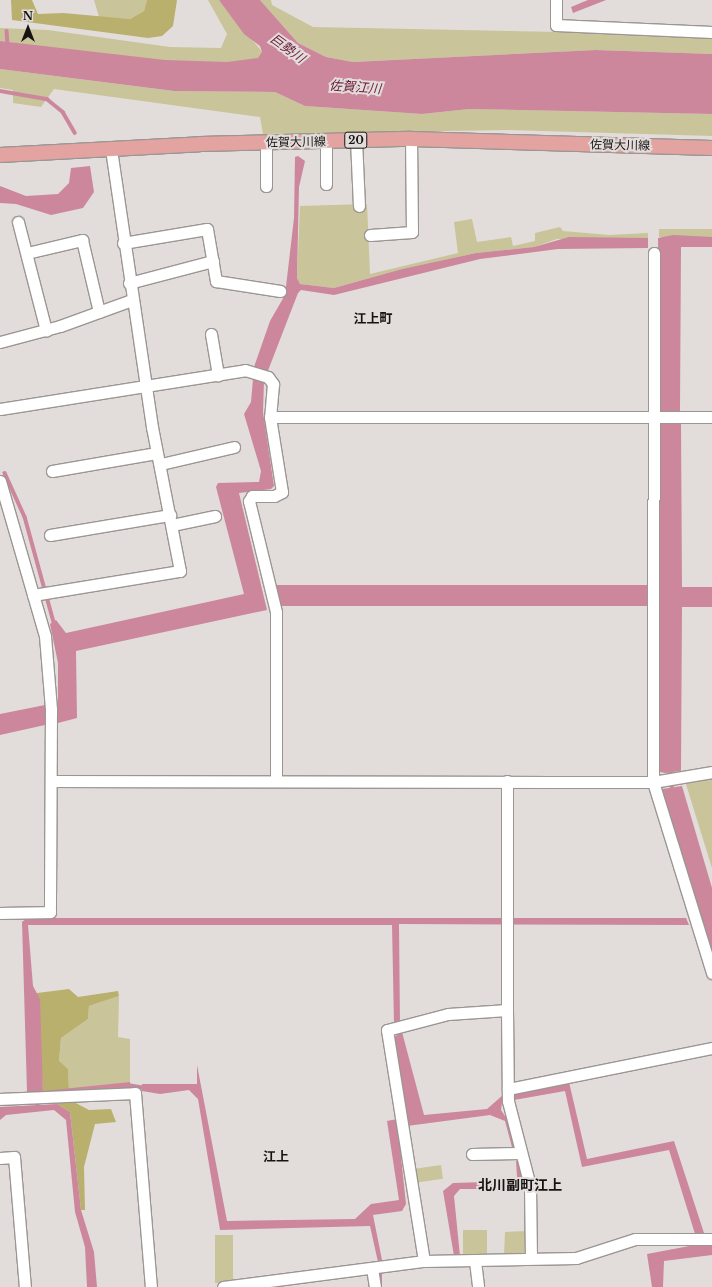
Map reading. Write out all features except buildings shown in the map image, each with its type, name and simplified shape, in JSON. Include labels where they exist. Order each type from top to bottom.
[{"type":"main road","name":"佐賀大川線","points":[[0,155],[266,142],[411,139],[712,148]]},
{"type":"street","points":[[556,0],[556,25],[712,32]]},
{"type":"street","points":[[370,235],[412,232],[411,139]]},
{"type":"street","points":[[356,140],[359,206]]},
{"type":"street","points":[[326,141],[326,184]]},
{"type":"street","points":[[266,142],[266,186]]},
{"type":"street","points":[[33,595],[48,591],[180,571],[161,464],[156,453],[147,386],[129,284],[111,150]]},
{"type":"street","points":[[18,222],[46,330]]},
{"type":"street","points":[[123,242],[208,229],[216,280],[280,291]]},
{"type":"street","points":[[26,253],[82,240],[99,312]]},
{"type":"street","points":[[654,253],[653,782],[712,973]]},
{"type":"street","points":[[129,284],[212,261]]},
{"type":"street","points":[[0,342],[46,330],[132,300]]},
{"type":"street","points":[[211,334],[218,375]]},
{"type":"street","points":[[0,409],[218,375],[252,371],[268,377],[273,384],[270,417],[282,492],[274,496],[252,496],[249,501],[273,596],[276,780]]},
{"type":"street","points":[[270,417],[712,417]]},
{"type":"street","points":[[161,464],[234,446]]},
{"type":"street","points":[[52,471],[156,453]]},
{"type":"street","points":[[0,481],[33,595],[49,659],[51,713],[50,912],[0,913]]},
{"type":"street","points":[[50,535],[215,516]]},
{"type":"street","points":[[51,781],[276,780],[653,782],[712,772]]},
{"type":"street","points":[[507,781],[508,1095],[516,1153],[530,1186],[531,1256]]},
{"type":"street","points":[[424,1261],[387,1030],[448,1014],[507,1010]]},
{"type":"street","points":[[508,1095],[712,1048]]},
{"type":"street","points":[[0,1099],[37,1099],[135,1093],[151,1287]]},
{"type":"street","points":[[472,1154],[516,1153]]},
{"type":"street","points":[[0,1158],[14,1157],[25,1287]]},
{"type":"street","points":[[223,1287],[424,1261],[470,1261],[531,1256],[576,1258],[635,1239],[704,1239]]},
{"type":"street","points":[[470,1261],[478,1287]]},
{"type":"street","points":[[372,1268],[374,1287]]},
{"type":"shaded area","points":[[11,0],[32,0],[38,14],[63,13],[130,19],[144,11],[147,0],[177,0],[173,26],[162,36],[148,38],[12,20]]},
{"type":"shaded area","points":[[94,0],[147,0],[144,11],[130,19],[99,17]]},
{"type":"shaded area","points":[[208,0],[219,0],[269,60],[214,69],[0,41],[0,28],[48,30],[170,47],[221,48],[227,34]]},
{"type":"shaded area","points":[[260,0],[271,0],[272,5],[313,27],[712,35],[712,54],[596,50],[353,62],[326,57],[298,43]]},
{"type":"shaded area","points":[[0,69],[174,91],[275,92],[305,106],[422,114],[469,109],[712,114],[712,136],[508,130],[263,134],[260,117],[54,89],[41,107],[13,103],[13,90],[0,88]]},
{"type":"shaded area","points":[[367,204],[370,274],[458,253],[454,222],[472,219],[477,242],[511,237],[513,246],[535,241],[535,233],[560,227],[563,231],[609,235],[648,233],[648,238],[557,239],[534,247],[476,253],[402,269],[334,288],[300,284],[297,278],[300,206]]},
{"type":"shaded area","points":[[659,229],[712,229],[712,237],[659,237]]},
{"type":"shaded area","points":[[712,777],[712,868],[685,781]]},
{"type":"shaded area","points":[[69,989],[78,997],[118,991],[119,996],[89,1006],[88,1019],[61,1038],[59,1061],[68,1069],[69,1090],[43,1091],[37,993]]},
{"type":"shaded area","points":[[119,996],[118,1037],[130,1039],[130,1082],[69,1090],[68,1069],[59,1062],[61,1038],[88,1019],[89,1006]]},
{"type":"shaded area","points":[[72,1101],[89,1110],[111,1109],[116,1122],[95,1124],[84,1167],[85,1210],[81,1210],[70,1112],[57,1104]]},
{"type":"shaded area","points":[[441,1165],[443,1179],[415,1183],[413,1169]]},
{"type":"shaded area","points":[[463,1230],[487,1230],[487,1255],[463,1255]]},
{"type":"shaded area","points":[[528,1231],[528,1253],[504,1255],[505,1232]]},
{"type":"shaded area","points":[[215,1235],[233,1235],[233,1283],[215,1283]]},
{"type":"water","points":[[219,0],[260,0],[298,43],[326,57],[353,62],[596,50],[712,54],[712,114],[469,109],[422,114],[305,106],[275,92],[174,91],[0,69],[0,41],[165,60],[227,62],[258,58],[262,52],[260,46],[244,34]]},
{"type":"water","points":[[588,0],[606,0],[573,13],[571,7]]},
{"type":"water","points":[[298,156],[305,161],[299,187],[297,278],[300,284],[334,288],[402,269],[476,253],[534,247],[569,237],[648,238],[648,248],[558,249],[480,259],[334,295],[301,290],[298,293],[264,381],[263,412],[274,486],[271,489],[239,493],[267,610],[76,651],[77,718],[58,723],[58,663],[50,624],[56,620],[66,633],[244,594],[216,487],[218,483],[259,482],[261,471],[244,414],[251,402],[254,367],[270,321],[285,295],[294,218],[295,157]]},
{"type":"water","points":[[90,166],[94,192],[83,208],[51,215],[16,204],[0,203],[0,186],[26,196],[58,194],[69,183],[71,168]]},
{"type":"water","points":[[673,235],[712,237],[712,247],[681,247],[680,411],[660,411],[658,238]]},
{"type":"water","points":[[681,423],[682,587],[712,587],[712,607],[682,607],[681,771],[665,773],[660,772],[660,424]]},
{"type":"water","points":[[277,585],[647,585],[647,606],[277,606]]},
{"type":"water","points":[[45,705],[45,725],[0,735],[0,714]]},
{"type":"water","points":[[682,786],[712,888],[712,955],[662,789]]},
{"type":"water","points":[[27,918],[686,918],[689,925],[399,924],[400,1023],[394,1024],[392,925],[28,925],[33,986],[40,999],[43,1091],[130,1082],[131,1088],[34,1095],[27,1092],[22,922]]},
{"type":"water","points":[[402,1032],[424,1115],[487,1109],[503,1095],[501,1110],[507,1119],[516,1149],[513,1151],[505,1121],[490,1115],[407,1126],[394,1037]]},
{"type":"water","points":[[197,1065],[227,1221],[355,1219],[371,1204],[399,1200],[387,1121],[397,1119],[406,1204],[402,1211],[373,1215],[382,1260],[382,1287],[378,1287],[378,1262],[370,1226],[220,1230],[198,1099],[189,1090],[160,1094],[142,1091],[142,1084],[197,1084]]},
{"type":"water","points":[[569,1082],[587,1159],[674,1141],[704,1233],[695,1234],[669,1150],[582,1167],[565,1091],[514,1100],[512,1094]]},
{"type":"water","points":[[57,1104],[70,1112],[81,1210],[94,1252],[97,1287],[87,1287],[85,1247],[75,1212],[66,1120],[54,1110],[6,1115],[0,1120],[0,1107]]},
{"type":"water","points":[[516,1161],[519,1161],[525,1189],[460,1189],[454,1196],[460,1256],[454,1256],[443,1191],[453,1183],[514,1181],[517,1177]]},
{"type":"water","points":[[700,1244],[712,1244],[712,1255],[664,1261],[663,1287],[652,1287],[647,1254]]},
{"type":"waterway","points":[[7,31],[8,46]]},
{"type":"waterway","points":[[0,91],[47,99],[63,112],[75,133]]},
{"type":"waterway","points":[[5,473],[25,517],[55,626]]},
{"type":"waterway","points":[[670,768],[673,791]]},
{"type":"waterway","points":[[127,1085],[146,1088]]},
{"type":"waterway","points":[[37,1098],[38,1105]]},
{"type":"district","name":"江上町","points":[[373,319]]},
{"type":"district","name":"江上","points":[[276,1157]]},
{"type":"district","name":"北川副町江上","points":[[520,1185]]},
{"type":"water label","name":"巨勢川","points":[[287,49]]},
{"type":"water label","name":"佐賀江川","points":[[355,88]]}]
